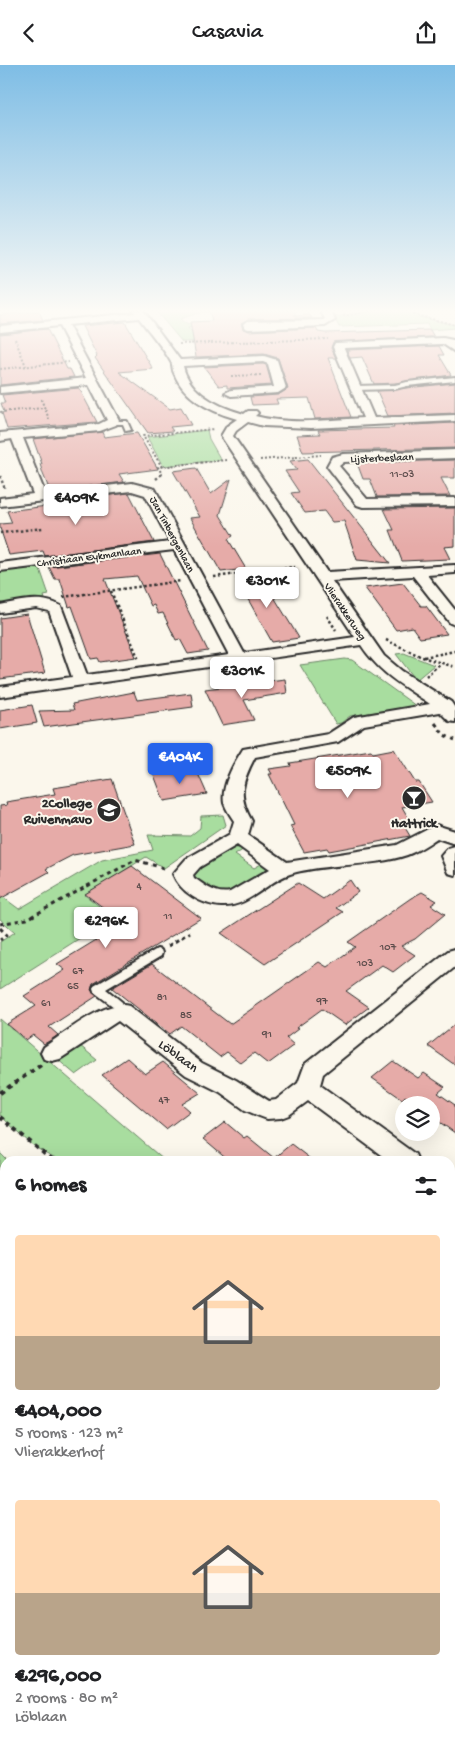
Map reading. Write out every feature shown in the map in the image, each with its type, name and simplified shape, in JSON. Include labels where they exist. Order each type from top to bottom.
[{"type":"street","points":[[0,390],[12,389]]},
{"type":"street","points":[[0,437],[100,427],[112,423],[113,420],[96,389]]},
{"type":"street","points":[[190,389],[202,401],[228,413],[249,416],[263,421],[304,424],[455,418]]},
{"type":"street","points":[[231,393],[279,389]]},
{"type":"street","points":[[355,389],[369,421]]},
{"type":"street","name":"Vlierakkerweg","points":[[249,416],[231,429],[228,436],[365,641],[389,671],[450,711]]},
{"type":"street","points":[[16,435],[40,497]]},
{"type":"street","name":"Lijsterbeslaan","points":[[455,454],[343,459],[336,460],[333,466],[362,502],[368,505],[455,502]]},
{"type":"street","name":"Jan Tinbergenlaan","points":[[0,502],[132,487],[144,488],[150,491],[239,659]]},
{"type":"street","name":"Christiaan Eykmanlaan","points":[[0,567],[179,545]]},
{"type":"street","points":[[323,577],[455,569]]},
{"type":"street","points":[[417,571],[455,620]]},
{"type":"street","points":[[0,609],[38,604],[50,605],[56,609],[81,681]]},
{"type":"street","points":[[0,693],[365,641]]},
{"type":"street","points":[[450,711],[360,721],[352,724],[343,734],[332,738],[249,753],[242,764],[233,798],[236,810],[243,821],[238,837],[193,863],[183,874],[186,882],[201,892],[209,897],[223,900],[236,897],[284,869],[402,850],[436,831],[455,838]]},
{"type":"street","points":[[238,837],[284,869]]},
{"type":"street","points":[[455,852],[451,856],[455,869]]},
{"type":"street","name":"Löblaan","points":[[121,1012],[194,1069],[228,1086],[253,1104],[267,1110],[281,1109],[308,1088],[313,1070],[455,956]]},
{"type":"street","points":[[52,1053],[108,1016],[121,1012]]},
{"type":"street","points":[[308,1088],[399,1156]]},
{"type":"lane","points":[[112,423],[125,422],[128,430]]},
{"type":"lane","points":[[121,1012],[118,1005],[98,989],[157,953]]},
{"type":"path","points":[[37,389],[54,431]]},
{"type":"path","points":[[0,412],[44,408]]},
{"type":"path","points":[[162,467],[143,436],[217,428]]},
{"type":"path","points":[[256,460],[319,455],[336,460]]},
{"type":"path","points":[[144,488],[162,474],[158,467],[226,460]]},
{"type":"path","points":[[0,533],[43,528]]},
{"type":"path","points":[[50,605],[51,599],[296,567]]},
{"type":"path","points":[[110,591],[144,672]]},
{"type":"path","name":"Vlierakkerweg","points":[[382,637],[422,657],[455,667]]},
{"type":"path","points":[[422,657],[455,651]]},
{"type":"path","points":[[0,940],[7,935],[0,926],[26,919],[75,894],[135,859],[183,874]]},
{"type":"path","points":[[157,953],[190,933]]},
{"type":"path","points":[[0,1093],[49,1060],[52,1053]]},
{"type":"path","points":[[0,1117],[47,1156]]},
{"type":"green space","points":[[207,430],[209,439],[221,460],[163,466],[147,437]]},
{"type":"green space","points":[[39,566],[49,595],[44,596],[45,599],[0,604],[0,571]]},
{"type":"green space","points":[[404,653],[434,665],[416,680],[396,654]]},
{"type":"green space","points":[[345,659],[352,660],[416,706],[350,716],[341,723],[336,724],[300,665]]},
{"type":"green space","points":[[223,815],[226,825],[164,868],[146,857],[85,895],[113,917],[0,989],[0,942],[15,932],[0,919],[0,895],[19,909],[102,860],[153,850],[148,835],[190,836],[200,828],[201,816]]},
{"type":"green space","points":[[231,847],[244,849],[235,855],[254,868],[265,862],[267,867],[264,873],[233,892],[217,894],[195,880],[192,871]]},
{"type":"green space","points":[[0,1019],[159,1156],[50,1156],[28,1141],[0,1115]]},
{"type":"green space","points":[[79,1045],[97,1060],[76,1075],[57,1059]]},
{"type":"building","points":[[80,389],[97,422],[7,429],[2,413],[4,412],[1,403],[5,403],[2,395]]},
{"type":"building","points":[[117,389],[142,389],[170,409],[181,407],[191,425],[170,427],[173,431],[148,433]]},
{"type":"building","points":[[288,389],[340,389],[351,417],[315,419],[309,398],[276,399],[278,404],[252,405],[250,397],[278,395]]},
{"type":"building","points":[[397,389],[455,389],[455,413],[388,416],[377,391]]},
{"type":"building","points":[[455,423],[455,448],[303,452],[297,435],[320,434],[318,430],[394,428],[393,426]]},
{"type":"building","points":[[102,432],[104,437],[137,433],[158,469],[119,474],[124,482],[50,491],[33,439]]},
{"type":"building","points":[[308,459],[390,563],[357,560],[344,521],[332,522],[324,511],[305,513],[291,493],[299,492],[285,471],[297,470],[290,461]]},
{"type":"building","points":[[455,460],[455,478],[441,478],[450,496],[377,497],[370,479],[363,479],[357,463]]},
{"type":"building","points":[[196,468],[211,494],[231,479],[220,515],[233,536],[228,539],[246,569],[221,572],[190,518],[200,517],[173,471]]},
{"type":"building","points":[[129,493],[154,542],[45,556],[43,551],[9,555],[0,528],[0,524],[12,523],[7,511],[55,505],[54,502]]},
{"type":"building","points":[[455,508],[455,546],[444,547],[450,559],[402,561],[390,530],[394,530],[384,509]]},
{"type":"building","points":[[160,554],[208,651],[188,654],[180,639],[176,640],[163,613],[158,614],[154,605],[151,606],[137,576],[105,579],[136,657],[100,662],[98,658],[91,659],[72,606],[69,607],[60,579],[55,579],[49,567]]},
{"type":"building","points":[[261,575],[299,638],[272,642],[236,578]]},
{"type":"building","points":[[403,583],[421,606],[426,606],[447,634],[420,638],[412,627],[396,630],[365,588]]},
{"type":"building","points":[[27,614],[45,673],[0,679],[0,618]]},
{"type":"building","points":[[285,679],[287,693],[244,700],[254,720],[222,725],[205,689]]},
{"type":"building","points":[[134,692],[137,700],[191,693],[193,707],[44,727],[39,711],[74,710],[72,704]]},
{"type":"building","points":[[32,705],[37,723],[0,729],[0,710]]},
{"type":"building","points":[[394,749],[415,782],[419,782],[432,802],[402,807],[412,824],[404,826],[410,836],[329,851],[327,848],[304,852],[290,826],[294,825],[269,774],[272,774],[269,769],[291,766],[290,763],[371,750],[373,753]]},
{"type":"building","points":[[196,769],[207,794],[164,801],[154,775]]},
{"type":"building","points":[[112,779],[135,844],[73,855],[46,869],[49,872],[0,899],[0,806],[7,805],[6,802],[55,794],[53,788]]},
{"type":"building","points":[[132,866],[201,918],[93,984],[91,990],[97,996],[49,1027],[58,1035],[51,1040],[44,1044],[33,1035],[26,1040],[7,1024],[36,1006],[24,996],[65,970],[57,964],[124,923],[85,894]]},
{"type":"building","points":[[350,880],[358,892],[336,908],[343,912],[265,964],[221,933],[298,883],[323,899]]},
{"type":"building","points":[[422,892],[437,901],[431,905],[445,914],[415,939],[401,946],[415,955],[393,972],[382,965],[346,991],[369,1007],[345,1025],[322,1009],[296,1028],[298,1029],[286,1038],[294,1045],[268,1064],[254,1053],[241,1063],[227,1052],[220,1057],[181,1026],[170,1034],[112,988],[152,964],[230,1024],[319,962],[327,967],[355,947],[348,942]]},
{"type":"building","points":[[455,1024],[455,1065],[428,1046]]},
{"type":"building","points":[[127,1058],[145,1074],[163,1062],[200,1093],[182,1104],[190,1111],[166,1129],[102,1075]]},
{"type":"building","points":[[393,1061],[418,1078],[424,1073],[445,1087],[438,1093],[455,1105],[455,1133],[440,1122],[440,1096],[398,1096],[372,1078]]},
{"type":"building","points":[[225,1122],[244,1138],[247,1136],[272,1156],[223,1156],[203,1139]]},
{"type":"building","points":[[291,1144],[307,1156],[276,1156]]},
{"type":"place","name":"Hattrick","points":[[414,798]]},
{"type":"place","name":"2College Ruivenmavo","points":[[109,810]]}]
